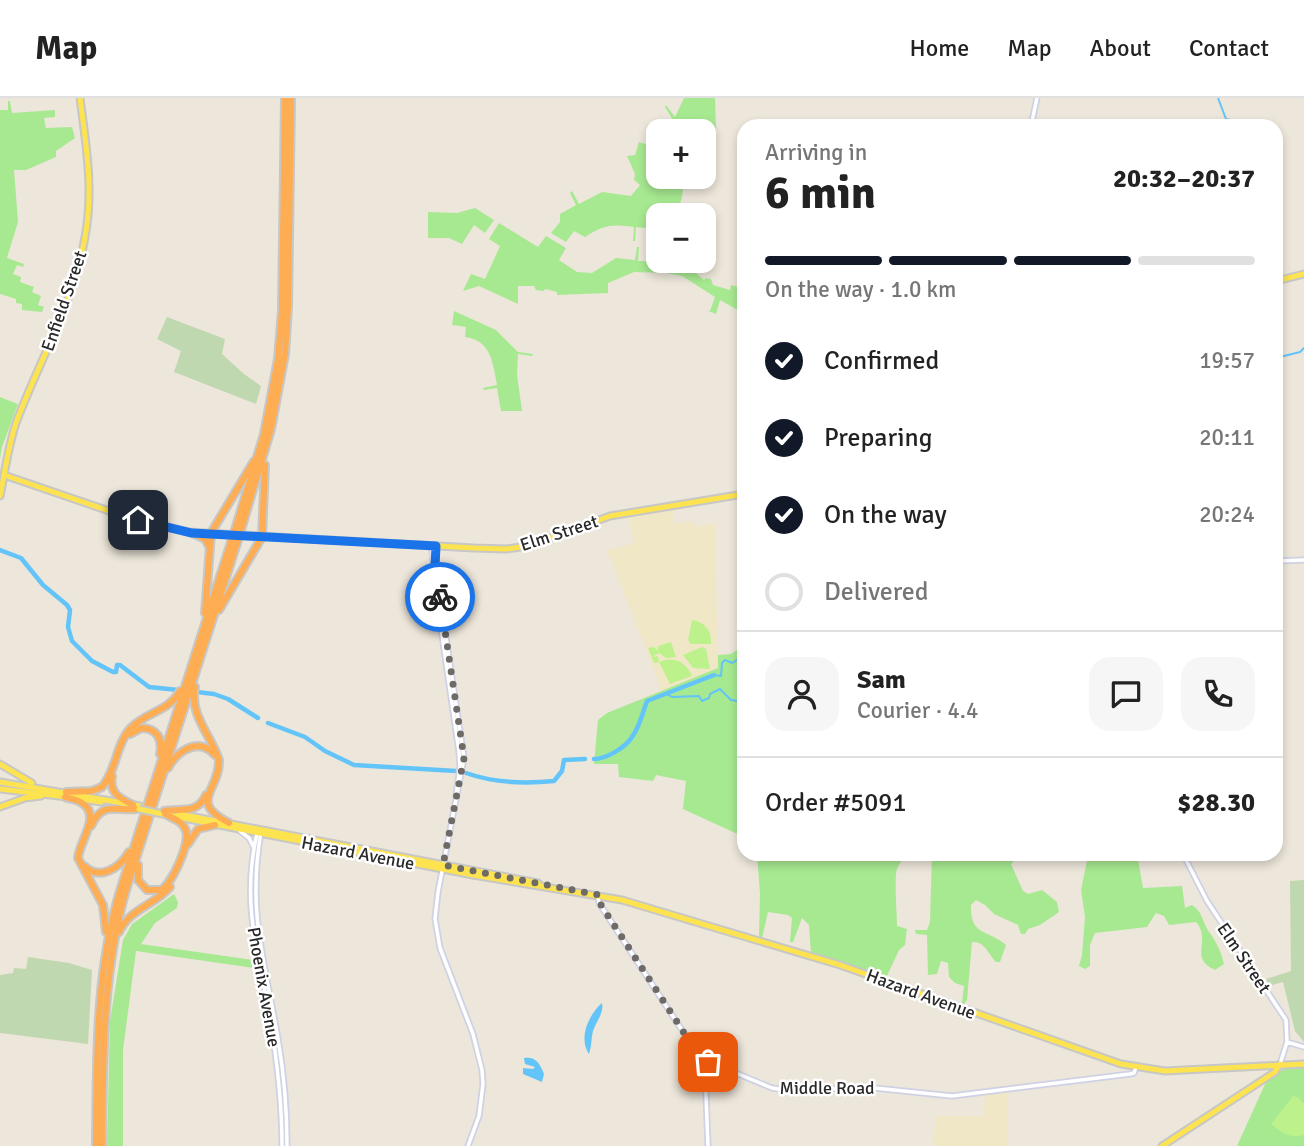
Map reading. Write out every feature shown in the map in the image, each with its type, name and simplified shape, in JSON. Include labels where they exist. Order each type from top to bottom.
[{"type":"highway","points":[[238,530],[272,402],[281,334],[285,98]]},
{"type":"highway","points":[[162,812],[182,823],[187,839],[169,883],[158,891],[145,889],[137,877],[155,790],[189,674],[212,622],[262,538],[264,472],[282,377],[287,324],[291,98]]},
{"type":"highway","points":[[103,969],[117,902],[137,838],[270,435]]},
{"type":"highway","points":[[229,823],[215,816],[208,806],[208,798],[219,770],[219,760],[194,706],[194,690],[207,600],[211,534],[261,447]]},
{"type":"highway","points":[[192,533],[205,539],[209,547]]},
{"type":"highway","points":[[212,622],[234,542]]},
{"type":"highway","points":[[66,794],[92,791],[104,785],[129,730],[170,704],[189,674]]},
{"type":"highway","points":[[137,807],[114,794],[111,779],[128,736],[140,728],[155,731],[161,742],[155,790]]},
{"type":"highway","points":[[155,790],[182,751],[199,746],[207,747],[214,753],[216,769],[202,802],[190,810],[162,812]]},
{"type":"highway","points":[[66,794],[83,803],[90,814],[89,825],[79,849],[79,858],[106,912],[97,1036],[96,1146]]},
{"type":"highway","points":[[137,807],[108,809],[99,813],[81,852],[84,866],[97,873],[113,869],[124,861],[137,838]]},
{"type":"highway","points":[[102,1146],[103,1030],[112,950],[147,825]]},
{"type":"highway","points":[[112,950],[122,925],[128,918],[170,888],[194,832],[204,826],[215,825]]},
{"type":"main road","name":"Enfield Street","points":[[0,496],[1,474],[14,431],[65,309],[79,267],[85,237],[89,157],[80,98]]},
{"type":"main road","points":[[1283,279],[1304,274]]},
{"type":"main road","name":"Elm Street","points":[[1,474],[118,514],[192,533],[500,549],[545,541],[603,518],[737,495]]},
{"type":"main road","points":[[0,764],[28,782],[45,788],[162,812]]},
{"type":"main road","points":[[0,782],[45,788]]},
{"type":"main road","points":[[0,789],[52,795]]},
{"type":"main road","points":[[0,807],[25,798],[66,794]]},
{"type":"main road","name":"Hazard Avenue","points":[[162,812],[229,823],[259,832]]},
{"type":"main road","name":"Hazard Avenue","points":[[162,812],[239,830],[314,842],[504,881],[628,901],[829,962],[1136,1068],[1165,1071],[1304,1064]]},
{"type":"main road","name":"Hazard Avenue","points":[[442,867],[514,878],[539,883],[541,886]]},
{"type":"main road","points":[[504,881],[514,878]]},
{"type":"main road","points":[[1163,1146],[1275,1072],[1280,1064]]},
{"type":"main road","points":[[1258,1066],[1262,1080]]},
{"type":"street","points":[[1032,119],[1037,98]]},
{"type":"street","points":[[434,546],[432,569],[464,758],[435,910],[437,936],[473,1034],[482,1070],[479,1116],[468,1146]]},
{"type":"street","points":[[1283,561],[1304,560]]},
{"type":"street","points":[[239,830],[249,838],[254,849]]},
{"type":"street","name":"Phoenix Avenue","points":[[259,832],[254,849],[253,935],[276,1061],[284,1146]]},
{"type":"street","name":"Phoenix Avenue","points":[[252,897],[259,832]]},
{"type":"street","name":"Elm Street","points":[[1187,861],[1207,901],[1283,1014],[1288,1027],[1287,1042]]},
{"type":"street","name":"Middle Road","points":[[599,895],[601,904],[692,1045],[709,1060],[772,1088],[865,1087],[942,1096],[1130,1074],[1134,1073],[1136,1068]]},
{"type":"street","points":[[1280,1064],[1287,1042],[1304,1047]]},
{"type":"street","points":[[708,1146],[705,1070],[709,1060]]},
{"type":"shaded area","points":[[674,507],[674,523],[694,521],[695,527],[715,523],[718,668],[662,692],[607,550],[634,543],[628,515]]},
{"type":"shaded area","points":[[1007,1092],[1008,1146],[932,1146],[936,1116],[984,1116],[985,1094]]},
{"type":"green space","points":[[684,98],[715,98],[716,119],[672,119],[666,105],[675,117]]},
{"type":"green space","points":[[8,101],[12,113],[55,110],[55,117],[44,118],[46,128],[72,127],[75,138],[56,151],[56,157],[26,170],[14,170],[18,222],[7,258],[24,264],[23,267],[17,265],[13,274],[21,277],[20,282],[34,287],[32,292],[41,296],[38,305],[44,307],[42,312],[22,310],[22,304],[16,303],[16,299],[0,294],[0,110],[8,110]]},
{"type":"green space","points":[[639,142],[646,144],[646,189],[683,189],[679,203],[646,203],[646,227],[636,227],[635,241],[634,227],[626,226],[608,226],[585,237],[574,231],[566,242],[551,233],[560,222],[560,214],[576,205],[570,193],[572,191],[579,204],[602,192],[631,196],[640,185],[634,180],[635,174],[627,156],[635,155]]},
{"type":"green space","points":[[475,208],[494,220],[485,233],[474,225],[462,244],[449,238],[428,238],[428,212],[457,213]]},
{"type":"green space","points":[[499,223],[538,247],[546,236],[566,248],[559,260],[577,272],[592,273],[616,258],[635,260],[639,247],[638,261],[646,261],[646,272],[634,272],[608,283],[608,293],[557,295],[557,292],[546,289],[536,290],[534,286],[518,286],[518,304],[479,286],[463,291],[471,274],[485,279],[500,246],[489,239]]},
{"type":"green space","points":[[666,273],[696,273],[704,280],[711,279],[713,285],[730,290],[731,285],[737,287],[737,310],[720,300],[716,314],[708,311],[715,297],[682,276]]},
{"type":"green space","points":[[454,311],[496,330],[518,352],[533,354],[518,354],[517,375],[522,411],[501,411],[497,388],[484,390],[483,388],[497,385],[492,361],[480,343],[465,337],[466,327],[452,325]]},
{"type":"green space","points":[[167,317],[225,339],[222,354],[261,386],[256,404],[174,372],[181,351],[157,339]]},
{"type":"green space","points":[[0,397],[18,404],[0,459]]},
{"type":"green space","points":[[692,620],[707,628],[711,644],[691,644],[688,640]]},
{"type":"green space","points":[[671,642],[676,657],[666,658],[659,653],[652,657],[658,656],[659,662],[654,663],[648,648],[654,647],[658,651],[658,646]]},
{"type":"green space","points":[[702,647],[706,649],[710,669],[693,668],[683,655]]},
{"type":"green space","points":[[737,650],[737,834],[683,809],[686,781],[656,775],[653,781],[619,777],[618,764],[594,764],[598,720],[607,713],[718,668],[718,655],[731,654]]},
{"type":"green space","points":[[669,660],[683,663],[692,676],[670,684],[659,662]]},
{"type":"green space","points":[[758,861],[901,861],[896,874],[897,926],[907,929],[905,945],[899,950],[886,978],[811,954],[809,925],[802,918],[793,942],[790,942],[792,918],[768,912],[762,938],[759,937]]},
{"type":"green space","points":[[932,861],[1014,861],[1011,864],[1023,891],[1028,894],[1042,890],[1057,902],[1059,912],[1021,934],[1018,925],[994,914],[976,900],[971,905],[973,922],[981,931],[1006,945],[1000,962],[996,962],[983,946],[972,942],[967,1000],[964,1004],[964,986],[949,977],[948,963],[941,961],[937,974],[928,975],[927,935],[916,934],[915,930],[927,930],[930,922]]},
{"type":"green space","points":[[1087,861],[1138,861],[1143,888],[1182,886],[1185,908],[1192,905],[1199,911],[1224,964],[1215,970],[1203,960],[1202,936],[1196,922],[1169,925],[1164,916],[1156,913],[1147,927],[1095,933],[1090,945],[1090,966],[1085,969],[1079,966],[1085,917],[1081,890]]},
{"type":"green space","points":[[1304,880],[1304,1042],[1295,1031],[1283,982],[1269,986],[1266,979],[1291,971],[1290,881]]},
{"type":"green space","points":[[174,894],[178,902],[177,908],[155,923],[141,944],[253,960],[254,968],[136,951],[123,1050],[123,1146],[107,1146],[110,1021],[123,940],[132,924]]},
{"type":"green space","points":[[28,957],[69,963],[92,970],[88,1044],[0,1033],[0,975],[13,973],[14,968],[26,969]]},
{"type":"green space","points":[[1285,1068],[1304,1068],[1304,1146],[1237,1146],[1266,1082]]},
{"type":"green space","points":[[1293,1096],[1298,1097],[1304,1104],[1304,1135],[1287,1134],[1271,1124]]},
{"type":"water","points":[[602,1003],[589,1054],[585,1041],[586,1027]]},
{"type":"water","points":[[524,1058],[532,1058],[539,1064],[544,1074],[542,1082],[523,1074],[523,1068],[535,1067],[525,1064]]},
{"type":"waterway","points":[[1218,98],[1226,119]]},
{"type":"waterway","points":[[1283,356],[1300,352],[1304,348]]},
{"type":"waterway","points":[[0,550],[21,558],[43,585],[67,605],[70,610],[68,627],[72,641],[92,661],[113,672],[116,672],[117,665],[120,665],[149,687],[178,690]]},
{"type":"waterway","points":[[714,675],[721,676],[722,663],[725,660],[732,663],[737,660]]},
{"type":"waterway","points":[[594,759],[609,755],[629,741],[637,729],[647,701],[714,675]]},
{"type":"waterway","points":[[665,693],[672,697],[699,696],[702,701],[720,689],[731,700],[737,701]]},
{"type":"waterway","points":[[197,692],[228,699],[258,718]]},
{"type":"waterway","points":[[268,723],[305,737],[325,751],[354,765],[456,771]]},
{"type":"waterway","points":[[466,773],[509,782],[554,781],[562,771],[564,760],[585,759]]},
{"type":"way so far","points":[[440,597],[464,758],[443,865],[540,883],[541,886],[599,895],[601,905],[677,1023],[693,1047],[709,1060],[708,1062]]},
{"type":"route","points":[[138,520],[192,533],[436,546],[435,566],[440,597]]}]
